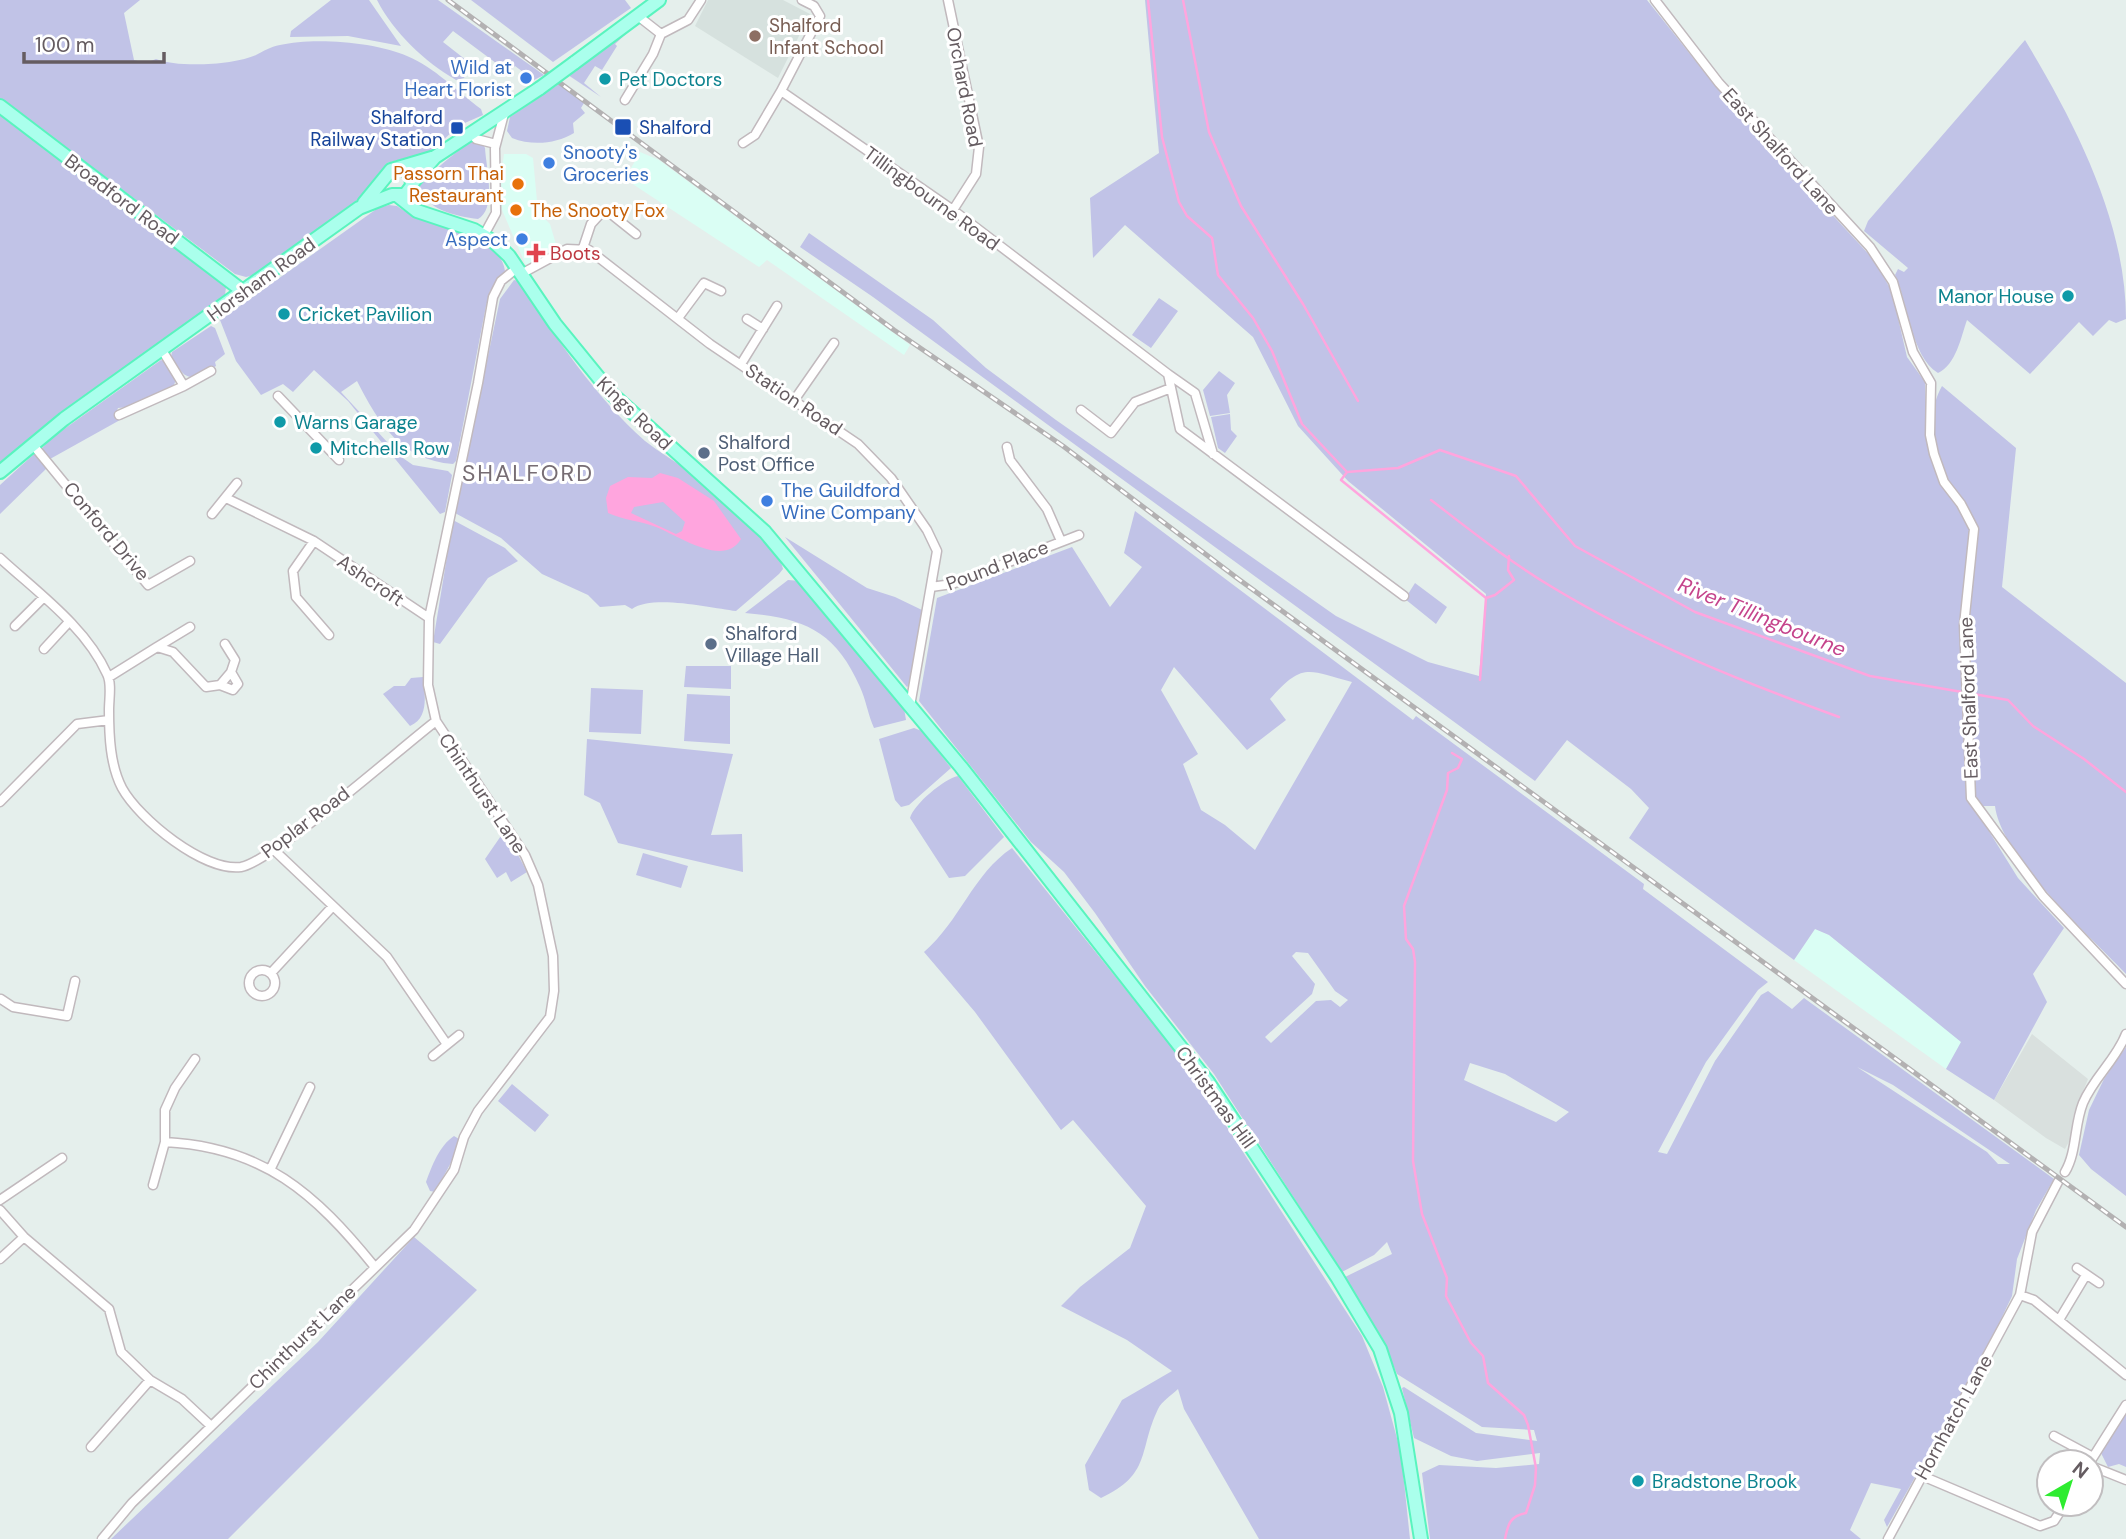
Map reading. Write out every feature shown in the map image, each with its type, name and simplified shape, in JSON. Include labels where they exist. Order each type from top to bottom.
[{"type":"main road","points":[[435,157],[406,194],[395,195],[385,187],[385,177],[391,170],[435,157],[540,88],[659,0]]},
{"type":"main road","name":"Broadford Road","points":[[0,106],[244,292]]},
{"type":"main road","points":[[401,168],[410,173],[412,185],[431,216]]},
{"type":"main road","name":"Horsham Road","points":[[0,472],[162,350],[359,208],[385,177]]},
{"type":"main road","name":"Horsham Road","points":[[359,208],[395,195]]},
{"type":"main road","name":"Kings Road","points":[[395,195],[417,211],[484,235],[505,252],[560,330],[612,394],[651,432],[755,521],[910,706]]},
{"type":"main road","name":"Christmas Hill","points":[[910,706],[1208,1082],[1367,1326],[1392,1379],[1401,1413],[1421,1539]]},
{"type":"street","points":[[625,100],[653,54],[661,34],[688,20],[701,0]]},
{"type":"street","points":[[743,143],[755,135],[820,16],[814,6],[803,0]]},
{"type":"street","name":"Orchard Road","points":[[948,0],[979,148],[976,174],[953,211]]},
{"type":"street","name":"East Shalford Lane","points":[[1655,0],[1719,83],[1870,247],[1894,282],[1913,352],[1931,383],[1930,435],[1934,454],[1944,482],[1961,504],[1974,529],[1964,625],[1964,685],[1974,805],[2049,904],[2126,984]]},
{"type":"street","points":[[638,16],[661,34]]},
{"type":"street","name":"Tillingbourne Road","points":[[781,91],[953,211],[1195,393],[1213,454]]},
{"type":"street","points":[[484,235],[496,213],[496,144],[505,110]]},
{"type":"street","points":[[471,134],[476,139],[496,144]]},
{"type":"street","points":[[519,271],[567,249],[583,248],[591,225],[602,212],[611,214],[636,234]]},
{"type":"street","name":"Station Road","points":[[583,248],[741,364],[864,449],[904,495],[937,547],[910,706]]},
{"type":"street","name":"Chinthurst Lane","points":[[102,1539],[132,1503],[414,1230],[432,1207],[454,1170],[464,1136],[478,1111],[550,1017],[554,991],[554,956],[538,885],[525,855],[436,721],[428,685],[429,618],[478,383],[493,297],[500,281],[519,271]]},
{"type":"street","points":[[677,318],[704,283],[721,291]]},
{"type":"street","points":[[741,364],[777,306]]},
{"type":"street","points":[[747,319],[763,329]]},
{"type":"street","points":[[795,399],[834,343]]},
{"type":"street","points":[[162,350],[184,386]]},
{"type":"street","points":[[119,415],[211,371]]},
{"type":"street","points":[[1168,374],[1180,429],[1404,596]]},
{"type":"street","points":[[1081,410],[1111,433],[1135,402],[1171,388]]},
{"type":"street","points":[[278,396],[339,460]]},
{"type":"street","name":"Conford Drive","points":[[33,445],[148,585],[190,561]]},
{"type":"street","points":[[1007,447],[1010,460],[1047,509],[1062,541]]},
{"type":"street","points":[[212,514],[237,483]]},
{"type":"street","name":"Ashcroft","points":[[226,498],[314,541],[429,618]]},
{"type":"street","name":"Pound Place","points":[[931,587],[952,584],[1079,536]]},
{"type":"street","points":[[314,541],[293,571],[296,597],[329,635]]},
{"type":"street","name":"Poplar Road","points":[[0,558],[93,647],[109,677],[111,751],[122,787],[143,817],[166,837],[216,862],[242,867],[274,850],[436,721]]},
{"type":"street","points":[[15,626],[43,598]]},
{"type":"street","points":[[44,649],[68,623]]},
{"type":"street","points":[[109,677],[190,627]]},
{"type":"street","points":[[157,647],[173,652],[206,688],[220,685],[231,672],[235,660],[225,644]]},
{"type":"street","points":[[0,802],[77,724],[109,720]]},
{"type":"street","points":[[274,850],[387,957],[446,1043]]},
{"type":"street","points":[[271,973],[333,906]]},
{"type":"street","points":[[0,997],[13,1007],[67,1016],[75,981]]},
{"type":"street","points":[[2065,1172],[2081,1106],[2092,1085],[2120,1049],[2126,1034]]},
{"type":"street","points":[[433,1056],[459,1035]]},
{"type":"street","points":[[153,1185],[165,1142],[165,1110],[175,1088],[195,1059]]},
{"type":"street","points":[[271,1168],[310,1087]]},
{"type":"street","points":[[165,1142],[199,1144],[271,1168],[343,1228],[374,1266]]},
{"type":"street","points":[[0,1200],[62,1158]]},
{"type":"street","points":[[2058,1182],[2032,1232],[2020,1295],[2034,1300],[2126,1375]]},
{"type":"street","points":[[0,1210],[24,1237],[109,1308],[121,1352],[150,1380],[182,1399],[211,1426]]},
{"type":"street","points":[[0,1259],[24,1237]]},
{"type":"street","points":[[2077,1268],[2099,1283]]},
{"type":"street","points":[[2059,1320],[2086,1275]]},
{"type":"street","name":"Hornhatch Lane","points":[[1888,1539],[1920,1475],[2020,1295]]},
{"type":"street","points":[[91,1447],[150,1380]]},
{"type":"street","points":[[2100,1448],[2126,1405]]},
{"type":"street","points":[[2054,1436],[2071,1448]]},
{"type":"street","points":[[2105,1469],[2126,1480]]},
{"type":"street","points":[[1920,1475],[2040,1526],[2056,1518]]},
{"type":"shaded area","points":[[0,0],[140,0],[124,13],[134,60],[146,63],[156,59],[178,64],[220,63],[256,55],[276,46],[309,41],[379,47],[407,56],[427,67],[481,109],[483,115],[458,126],[432,151],[387,163],[367,191],[343,213],[255,275],[246,277],[235,274],[0,98]]},
{"type":"shaded area","points":[[331,0],[369,0],[401,46],[348,36],[290,37],[291,31]]},
{"type":"shaded area","points":[[377,0],[438,0],[544,75],[534,80],[515,66],[508,72],[453,31],[443,42],[466,60],[467,71],[464,78],[456,80],[411,45],[392,24]]},
{"type":"shaded area","points":[[471,0],[625,0],[631,8],[553,62]]},
{"type":"shaded area","name":"Shalford Infant School","points":[[708,0],[783,0],[810,14],[778,78],[695,26]]},
{"type":"shaded area","points":[[1145,0],[1647,0],[1729,103],[1875,261],[1892,292],[1907,357],[1925,382],[1928,451],[1942,485],[1949,484],[1936,448],[1933,422],[1937,397],[1942,386],[2016,448],[2002,587],[2126,683],[2126,974],[2070,918],[2030,872],[2001,826],[1995,806],[1981,806],[1976,797],[1971,747],[1966,739],[1969,799],[2018,878],[2064,928],[2033,974],[2047,1002],[1994,1100],[1946,1069],[1961,1042],[1829,935],[1815,929],[1794,960],[1629,838],[1649,808],[1631,789],[1567,740],[1535,781],[873,297],[800,247],[809,233],[933,320],[986,368],[1056,420],[1336,616],[1428,662],[1479,676],[1486,594],[1348,481],[1298,426],[1253,337],[1125,225],[1093,258],[1090,198],[1159,153]]},
{"type":"shaded area","points":[[637,24],[615,44],[617,46],[602,70],[595,66],[584,83],[601,97],[568,75]]},
{"type":"shaded area","points":[[2025,40],[2062,105],[2094,174],[2117,246],[2124,283],[2126,319],[2116,323],[2109,320],[2093,336],[2079,322],[2030,374],[1967,320],[1954,357],[1938,373],[1929,365],[1916,342],[1895,275],[1898,269],[1904,272],[1908,268],[1864,231],[1868,221]]},
{"type":"shaded area","points":[[559,84],[584,103],[581,108],[585,113],[573,123],[574,133],[560,140],[544,143],[512,138],[507,131],[510,117]]},
{"type":"shaded area","points":[[0,113],[218,277],[226,287],[225,295],[213,307],[59,415],[0,465]]},
{"type":"shaded area","points":[[473,140],[483,144],[485,148],[489,187],[487,206],[478,219],[451,214],[434,206],[422,194],[419,185]]},
{"type":"shaded area","points":[[640,152],[659,160],[910,345],[904,355],[767,260],[759,267],[625,179]]},
{"type":"shaded area","points":[[504,154],[526,154],[533,158],[538,212],[550,224],[558,251],[527,268],[502,210],[499,188]]},
{"type":"shaded area","points":[[389,205],[477,239],[500,258],[505,271],[490,291],[456,461],[453,464],[419,455],[394,437],[374,412],[357,381],[341,392],[400,456],[413,465],[448,471],[452,475],[445,512],[440,514],[348,401],[314,370],[293,392],[283,384],[261,395],[236,361],[220,320],[378,208]]},
{"type":"shaded area","points":[[514,280],[519,281],[577,365],[609,405],[645,441],[726,502],[761,537],[781,562],[783,569],[779,574],[736,611],[667,602],[641,605],[632,609],[625,605],[600,607],[588,595],[542,574],[501,538],[455,513],[500,299]]},
{"type":"shaded area","points":[[1159,298],[1178,311],[1151,348],[1132,335]]},
{"type":"shaded area","points":[[211,326],[215,328],[225,354],[215,362],[216,366],[190,377],[181,371],[171,357],[172,352]]},
{"type":"shaded area","points":[[161,360],[176,380],[173,387],[130,407],[118,408],[116,413],[120,420],[50,459],[41,449],[53,437]]},
{"type":"shaded area","points":[[1219,371],[1235,383],[1227,395],[1230,413],[1210,416],[1203,390]]},
{"type":"shaded area","points":[[1230,414],[1231,430],[1237,436],[1225,453],[1218,448],[1211,417]]},
{"type":"shaded area","points":[[34,454],[48,467],[0,514],[0,485]]},
{"type":"shaded area","points":[[660,473],[678,478],[714,501],[741,539],[724,551],[713,550],[656,527],[608,513],[606,498],[610,486],[628,477],[652,478]],"holes":[[[663,502],[685,522],[682,531],[676,534],[631,513],[634,507]]]},
{"type":"shaded area","points":[[1135,511],[1413,720],[1416,716],[1644,884],[1643,889],[1768,982],[1758,990],[1706,1062],[1658,1152],[1667,1154],[1715,1061],[1761,995],[1768,991],[1792,1009],[1804,998],[2054,1179],[2036,1210],[2017,1259],[2012,1296],[1986,1351],[1887,1527],[1884,1520],[1901,1489],[1871,1483],[1850,1530],[1861,1539],[1430,1539],[1422,1473],[1439,1465],[1496,1468],[1539,1464],[1540,1453],[1477,1461],[1451,1456],[1414,1438],[1402,1388],[1476,1433],[1537,1441],[1534,1430],[1482,1427],[1397,1374],[1381,1336],[1345,1277],[1392,1254],[1387,1242],[1374,1255],[1342,1272],[1214,1074],[1145,986],[1095,913],[1064,872],[1031,842],[919,701],[937,598],[1072,547],[1110,607],[1142,567],[1124,553]],"holes":[[[1174,667],[1247,750],[1286,720],[1270,699],[1290,679],[1306,672],[1315,672],[1352,682],[1255,850],[1225,825],[1201,810],[1183,764],[1198,754],[1161,690]],[[1296,952],[1308,953],[1335,991],[1348,1000],[1340,1007],[1331,1000],[1316,1001],[1271,1043],[1265,1037],[1312,994],[1315,984],[1292,956]],[[1470,1063],[1505,1074],[1569,1112],[1556,1122],[1464,1080]],[[1857,1067],[1893,1085],[2010,1164],[1998,1164],[1987,1152]]]},
{"type":"shaded area","points":[[453,520],[505,548],[518,561],[488,578],[440,644],[433,642]]},
{"type":"shaded area","points":[[785,537],[867,588],[922,610],[924,619],[912,683],[907,687]]},
{"type":"shaded area","points":[[788,580],[800,581],[904,708],[906,720],[874,728],[862,692],[850,668],[840,652],[815,630],[784,619],[745,613]]},
{"type":"shaded area","points":[[1415,583],[1447,607],[1436,624],[1405,599]]},
{"type":"shaded area","points":[[686,666],[731,666],[731,689],[684,687]]},
{"type":"shaded area","points":[[423,677],[423,712],[410,726],[383,694],[394,686],[405,686],[411,678]]},
{"type":"shaded area","points":[[591,688],[643,690],[641,734],[589,732]]},
{"type":"shaded area","points":[[687,694],[730,696],[730,744],[684,741]]},
{"type":"shaded area","points":[[914,728],[922,731],[951,768],[909,805],[901,807],[895,800],[879,739]]},
{"type":"shaded area","points":[[587,739],[733,754],[711,835],[742,834],[743,872],[618,843],[600,803],[584,795]]},
{"type":"shaded area","points":[[958,776],[1004,837],[965,876],[949,878],[910,818],[930,793]]},
{"type":"shaded area","points":[[505,830],[527,872],[511,882],[506,872],[497,878],[485,859]]},
{"type":"shaded area","points":[[1012,848],[1188,1067],[1362,1336],[1383,1387],[1401,1453],[1410,1539],[1259,1539],[1184,1409],[1178,1389],[1158,1409],[1141,1460],[1129,1480],[1101,1498],[1089,1490],[1085,1465],[1122,1400],[1172,1371],[1127,1340],[1061,1306],[1080,1287],[1130,1248],[1146,1206],[1073,1120],[1061,1130],[975,1012],[924,952],[937,940],[987,871]]},
{"type":"shaded area","points":[[643,853],[688,866],[681,888],[636,875]]},
{"type":"shaded area","points":[[1815,929],[1829,935],[1962,1042],[1946,1069],[1794,960]]},
{"type":"shaded area","points":[[2032,1034],[2088,1079],[2074,1114],[2071,1138],[2065,1149],[1994,1100]]},
{"type":"shaded area","points":[[2126,1047],[2126,1196],[2091,1169],[2079,1155],[2089,1110],[2104,1079]]},
{"type":"shaded area","points":[[512,1084],[549,1115],[535,1132],[498,1101]]},
{"type":"shaded area","points":[[454,1136],[459,1139],[460,1146],[435,1192],[430,1191],[426,1182],[434,1163],[444,1145]]},
{"type":"shaded area","points":[[414,1237],[477,1290],[228,1539],[111,1539],[318,1342]]},
{"type":"shaded area","points":[[2126,1411],[2126,1467],[2119,1464],[2108,1467],[2104,1448]]},
{"type":"waterway","name":"River Tillingbourne","points":[[1148,0],[1162,137],[1179,202],[1187,216],[1212,238],[1218,275],[1253,318],[1272,351],[1302,424],[1347,472]]},
{"type":"waterway","points":[[1183,0],[1209,132],[1241,206],[1303,304],[1358,401]]},
{"type":"waterway","name":"River Tillingbourne","points":[[1347,472],[1398,468],[1440,450],[1516,476],[1575,546],[1695,612],[1870,676],[2008,700],[2033,726],[2084,759],[2126,792]]},
{"type":"waterway","points":[[1347,472],[1341,480],[1486,598],[1480,680]]},
{"type":"waterway","points":[[1431,500],[1521,567],[1586,607],[1693,659],[1839,717]]},
{"type":"waterway","points":[[1486,598],[1495,595],[1514,580],[1508,570],[1509,556]]},
{"type":"waterway","points":[[1452,753],[1462,759],[1458,768],[1448,773],[1447,790],[1404,906],[1406,939],[1413,949],[1415,962],[1413,1161],[1422,1214],[1447,1278],[1446,1296],[1471,1343],[1483,1356],[1488,1383],[1524,1415],[1528,1425],[1536,1468],[1535,1485],[1526,1513],[1516,1516],[1511,1522],[1505,1539]]},
{"type":"railway","points":[[448,0],[894,330],[1063,446],[1237,578],[2126,1227]]},
{"type":"place","name":"Shalford Infant School","points":[[755,36]]},
{"type":"place","name":"Wild at Heart Florist","points":[[526,78]]},
{"type":"place","name":"Pet Doctors","points":[[605,79]]},
{"type":"place","name":"Shalford","points":[[623,127]]},
{"type":"place","name":"Shalford Railway Station","points":[[457,128]]},
{"type":"place","name":"Snooty's Groceries","points":[[549,163]]},
{"type":"place","name":"Passorn Thai Restaurant","points":[[518,184]]},
{"type":"place","name":"The Snooty Fox","points":[[516,210]]},
{"type":"place","name":"Aspect","points":[[522,239]]},
{"type":"place","name":"Boots","points":[[536,253]]},
{"type":"place","name":"Manor House","points":[[2068,296]]},
{"type":"place","name":"Cricket Pavilion","points":[[284,314]]},
{"type":"place","name":"Warns Garage","points":[[280,422]]},
{"type":"place","name":"Mitchells Row","points":[[316,448]]},
{"type":"place","name":"Shalford Post Office","points":[[704,453]]},
{"type":"place","name":"The Guildford Wine Company","points":[[767,501]]},
{"type":"place","name":"Shalford Village Hall","points":[[711,644]]},
{"type":"place","name":"Bradstone Brook","points":[[1638,1481]]},
{"type":"district","name":"SHALFORD","points":[[528,473]]}]
